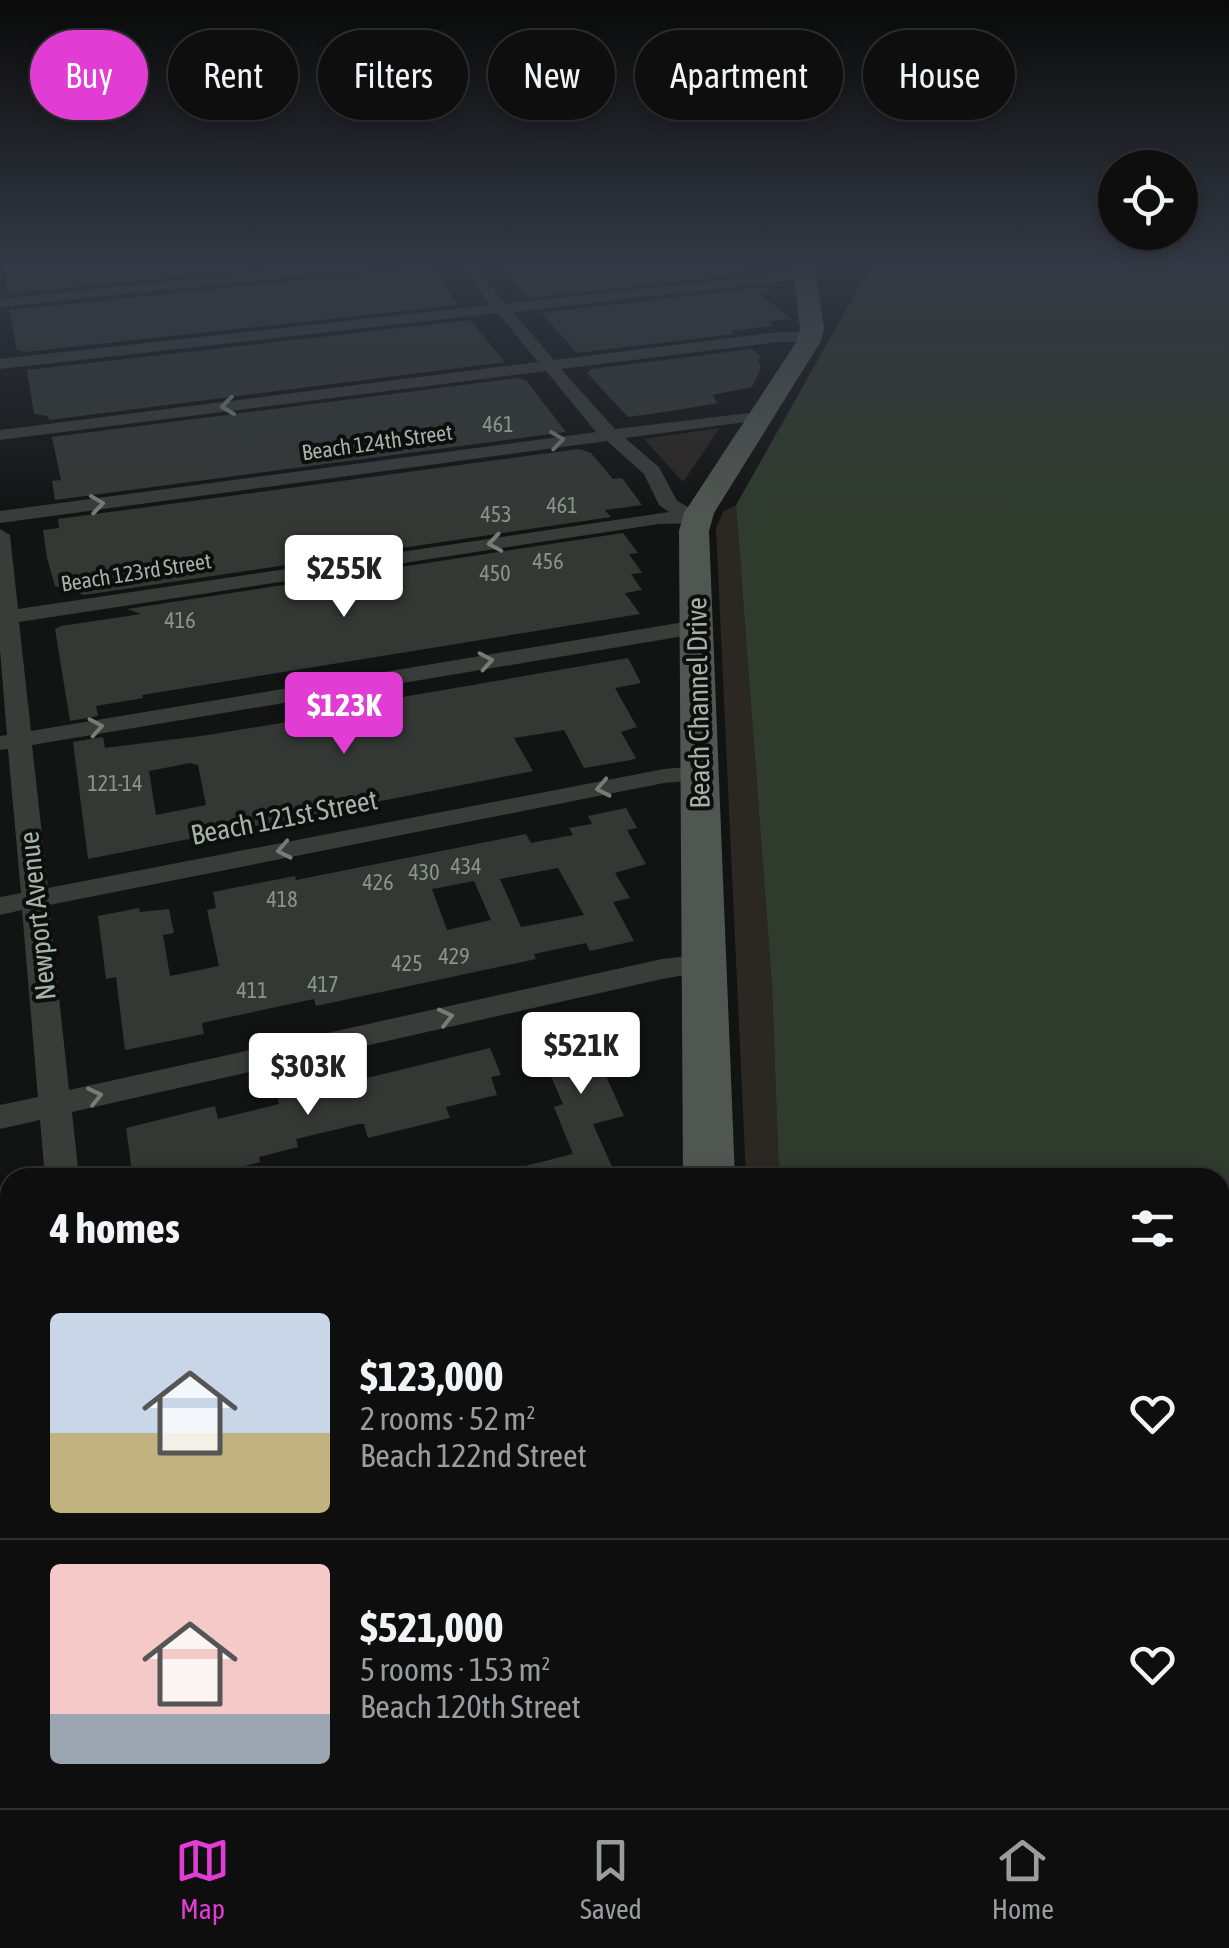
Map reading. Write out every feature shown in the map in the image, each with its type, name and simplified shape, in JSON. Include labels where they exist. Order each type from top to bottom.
[{"type":"main road","points":[[696,519],[803,348]]},
{"type":"main road","name":"Beach Channel Drive","points":[[696,519],[709,1168]]},
{"type":"street","points":[[0,364],[137,348]]},
{"type":"street","points":[[535,348],[608,433],[652,471],[672,508],[696,519]]},
{"type":"street","points":[[0,435],[703,348]]},
{"type":"street","name":"Beach 124th Street","points":[[0,517],[762,415]]},
{"type":"street","name":"Beach 123rd Street","points":[[4,617],[659,518],[696,519]]},
{"type":"street","name":"Newport Avenue","points":[[0,535],[10,741],[35,899],[61,1168]]},
{"type":"street","points":[[10,741],[696,627]]},
{"type":"street","name":"Beach 121st Street","points":[[0,906],[645,780],[700,773]]},
{"type":"street","points":[[0,1117],[662,969],[704,963]]},
{"type":"shaded area","points":[[824,348],[1229,348],[1229,1168],[779,1168],[772,987],[736,505]]},
{"type":"shaded area","points":[[720,428],[683,482],[644,439]]},
{"type":"shaded area","points":[[736,505],[772,987],[779,1168],[746,1168],[716,528],[723,512]]},
{"type":"building","points":[[17,348],[58,348],[25,352]]},
{"type":"building","points":[[219,348],[494,348],[505,362],[49,420],[48,416],[34,414],[27,370]]},
{"type":"building","points":[[573,348],[615,348],[577,353]]},
{"type":"building","points":[[752,349],[762,358],[758,359],[761,368],[752,387],[712,395],[718,403],[671,411],[628,417],[587,373],[591,369]]},
{"type":"building","points":[[526,380],[566,432],[55,500],[52,481],[61,480],[52,437]]},
{"type":"building","points":[[579,449],[591,453],[613,479],[622,478],[642,505],[605,510],[611,517],[84,595],[55,586],[47,558],[43,530],[59,528],[58,519]]},
{"type":"building","points":[[623,533],[638,553],[629,554],[642,573],[631,574],[642,590],[625,593],[640,614],[142,695],[143,698],[96,706],[98,716],[70,721],[55,629],[61,626],[141,614],[127,609]]},
{"type":"building","points":[[628,658],[641,683],[615,688],[637,727],[621,732],[636,758],[631,760],[584,768],[564,730],[514,738],[533,771],[88,859],[73,742],[103,737],[105,748],[208,735],[341,713],[339,708]],"holes":[[[198,765],[206,805],[156,815],[149,771]]]},
{"type":"building","points":[[626,808],[637,828],[627,830],[646,864],[615,873],[630,898],[613,902],[634,941],[590,951],[586,943],[534,954],[536,959],[316,1006],[314,999],[202,1023],[204,1034],[125,1050],[116,977],[106,979],[98,916],[139,908],[140,912],[169,909],[174,933],[163,935],[170,976],[219,966],[207,910],[216,908],[213,892],[295,876],[296,880],[526,834],[531,843],[573,835],[569,828],[592,824],[588,816]],"holes":[[[558,868],[584,915],[521,927],[500,879]],[[474,881],[491,920],[447,930],[432,889]]]},
{"type":"building","points":[[614,1019],[633,1057],[601,1065],[624,1116],[593,1124],[613,1168],[517,1168],[573,1154],[554,1107],[563,1104],[533,1035]]},
{"type":"building","points":[[490,1048],[501,1075],[491,1077],[497,1095],[446,1107],[450,1118],[368,1138],[364,1124],[359,1124],[296,1139],[298,1147],[259,1157],[260,1162],[238,1168],[132,1168],[126,1128],[215,1106],[218,1119],[279,1104],[277,1095],[325,1084],[326,1088]]}]
